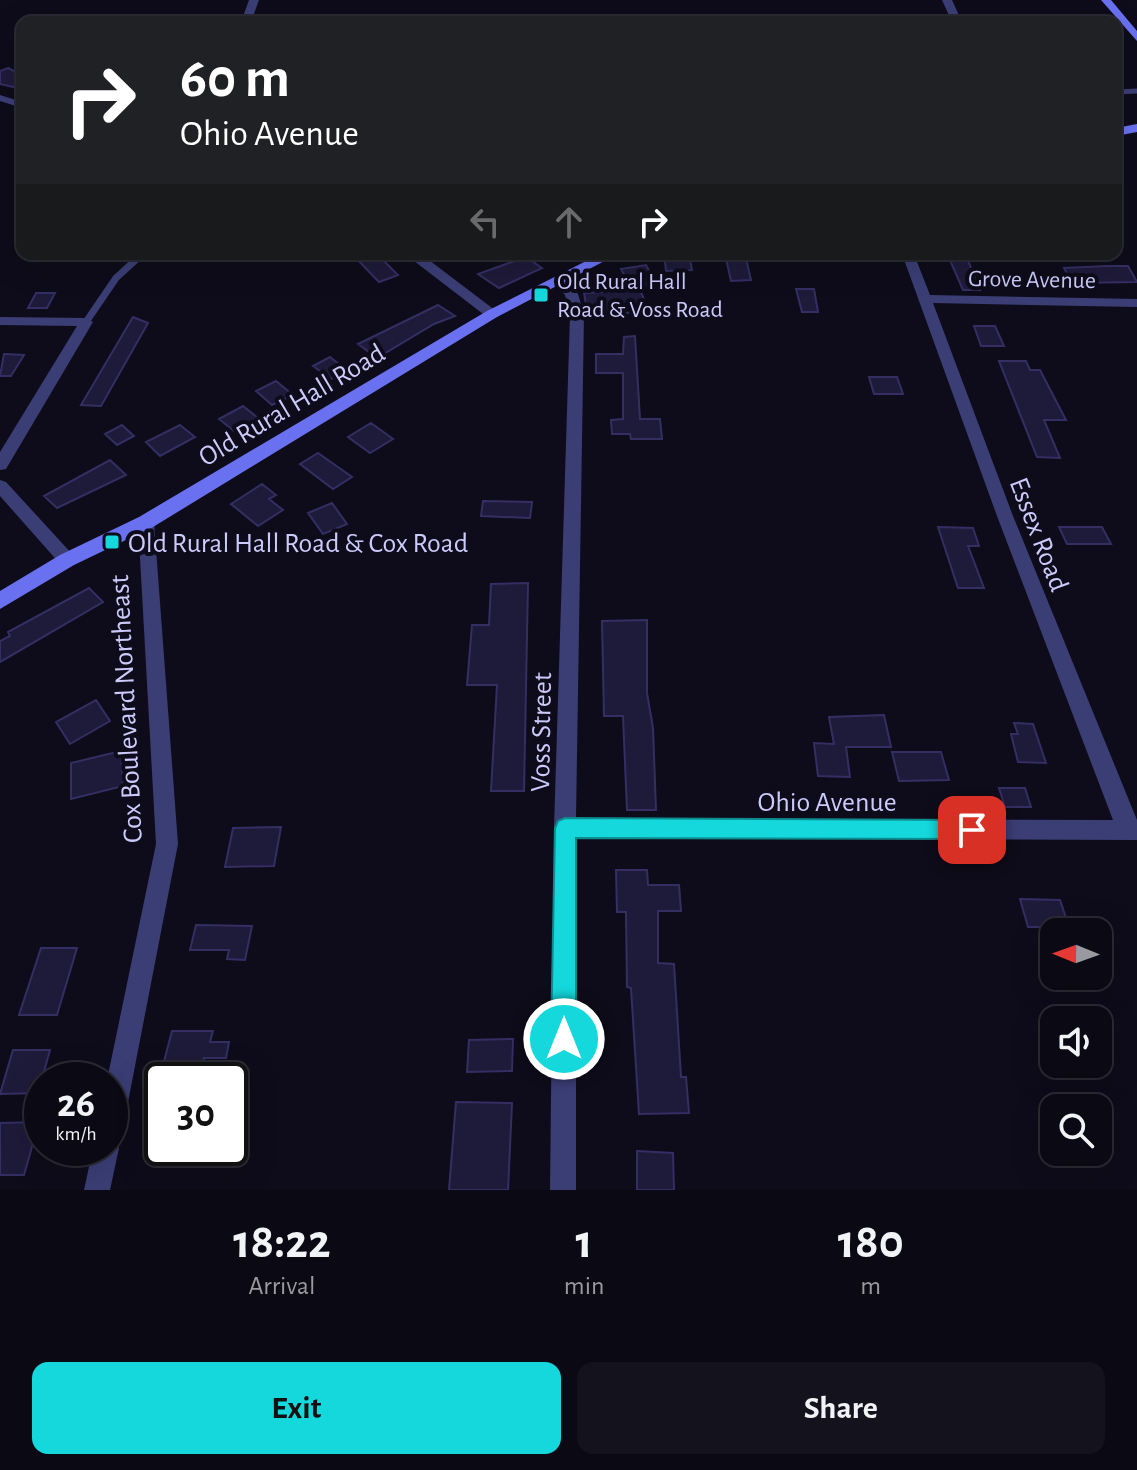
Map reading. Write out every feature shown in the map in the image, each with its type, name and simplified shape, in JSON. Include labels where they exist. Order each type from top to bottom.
[{"type":"main road","points":[[1106,0],[1119,16]]},
{"type":"main road","points":[[1122,20],[1137,38]]},
{"type":"main road","name":"Old Rural Hall Road","points":[[0,601],[67,560],[146,522],[492,314],[599,260]]},
{"type":"street","points":[[420,260],[492,314]]},
{"type":"street","name":"Essex Road","points":[[910,260],[1005,516],[1132,830]]},
{"type":"street","name":"Voss Street","points":[[559,281],[571,294],[577,315],[565,828],[563,1190]]},
{"type":"street","name":"Grove Avenue","points":[[925,299],[1137,303]]},
{"type":"street","points":[[0,321],[86,322]]},
{"type":"street","points":[[0,465],[86,322]]},
{"type":"street","points":[[0,486],[67,560]]},
{"type":"street","name":"Cox Boulevard Northeast","points":[[123,1062],[167,844],[146,522]]},
{"type":"street","name":"Ohio Avenue","points":[[565,828],[1132,830]]},
{"type":"street","points":[[97,1190],[102,1166]]},
{"type":"lane","points":[[86,322],[116,278],[136,260]]},
{"type":"building","points":[[8,68],[16,72],[16,88],[0,84],[0,71]]},
{"type":"building","points":[[358,260],[383,260],[398,275],[379,282]]},
{"type":"building","points":[[518,260],[530,260],[542,268],[499,288],[478,274]]},
{"type":"building","points":[[665,260],[690,260],[692,270],[666,271]]},
{"type":"building","points":[[726,260],[746,260],[751,280],[731,281]]},
{"type":"building","points":[[950,260],[968,260],[980,290],[963,290]]},
{"type":"building","points":[[646,265],[656,283],[630,287],[621,269]]},
{"type":"building","points":[[1128,266],[1137,282],[1072,283],[1064,268]]},
{"type":"building","points":[[796,289],[814,289],[818,312],[802,312]]},
{"type":"building","points":[[640,290],[649,311],[588,317],[584,293]]},
{"type":"building","points":[[36,293],[55,293],[47,308],[28,308]]},
{"type":"building","points":[[438,305],[455,316],[434,324],[377,358],[358,344]]},
{"type":"building","points":[[133,317],[148,323],[101,406],[81,405]]},
{"type":"building","points":[[974,326],[995,326],[1004,346],[981,346]]},
{"type":"building","points":[[635,336],[640,419],[660,419],[662,439],[631,439],[630,434],[612,434],[611,420],[623,419],[623,373],[596,373],[596,354],[623,354],[624,337]]},
{"type":"building","points":[[4,354],[24,355],[11,376],[0,376]]},
{"type":"building","points":[[330,357],[348,371],[331,379],[313,366]]},
{"type":"building","points":[[999,361],[1026,361],[1030,370],[1040,370],[1066,420],[1044,420],[1060,458],[1037,457]]},
{"type":"building","points":[[869,377],[897,377],[903,394],[874,394]]},
{"type":"building","points":[[276,381],[293,395],[272,405],[256,391]]},
{"type":"building","points":[[243,406],[258,418],[234,431],[219,419]]},
{"type":"building","points":[[371,423],[393,439],[370,453],[348,437]]},
{"type":"building","points":[[122,425],[134,436],[117,445],[105,434]]},
{"type":"building","points":[[180,425],[195,437],[160,456],[146,442]]},
{"type":"building","points":[[318,453],[352,477],[333,489],[300,464]]},
{"type":"building","points":[[110,460],[126,475],[57,508],[44,496]]},
{"type":"building","points":[[262,484],[276,495],[269,499],[283,510],[258,526],[231,504]]},
{"type":"building","points":[[483,501],[532,502],[530,518],[481,516]]},
{"type":"building","points":[[332,503],[347,524],[323,534],[308,513]]},
{"type":"building","points":[[938,527],[973,528],[979,546],[968,546],[984,588],[958,588]]},
{"type":"building","points":[[1059,527],[1102,527],[1111,544],[1067,544]]},
{"type":"building","points":[[528,583],[524,791],[491,791],[497,685],[467,685],[472,625],[489,625],[491,584]]},
{"type":"building","points":[[89,588],[103,602],[0,662],[0,641],[10,636],[8,632]]},
{"type":"building","points":[[647,620],[647,693],[653,728],[656,810],[627,810],[623,716],[604,716],[602,621]]},
{"type":"building","points":[[96,700],[110,721],[70,744],[56,722]]},
{"type":"building","points":[[884,715],[891,747],[846,747],[850,777],[818,776],[814,743],[834,744],[829,717]]},
{"type":"building","points":[[1014,723],[1033,724],[1046,763],[1018,762],[1011,734],[1018,734]]},
{"type":"building","points":[[121,751],[123,786],[71,799],[71,763]]},
{"type":"building","points":[[892,752],[941,752],[949,780],[899,781]]},
{"type":"building","points":[[999,788],[1025,788],[1031,807],[1005,807]]},
{"type":"building","points":[[281,827],[274,866],[225,867],[233,828]]},
{"type":"building","points":[[616,870],[647,870],[648,885],[679,885],[681,911],[658,911],[658,963],[674,964],[681,1077],[686,1077],[689,1113],[639,1114],[631,988],[627,987],[626,912],[617,912]]},
{"type":"building","points":[[1020,899],[1060,900],[1066,918],[1040,918],[1040,927],[1028,927]]},
{"type":"building","points":[[196,925],[252,926],[245,960],[227,959],[229,950],[190,950]]},
{"type":"building","points":[[41,948],[77,948],[57,1015],[19,1015]]},
{"type":"building","points":[[172,1031],[213,1031],[210,1042],[229,1042],[226,1058],[204,1058],[203,1062],[164,1062]]},
{"type":"building","points":[[513,1039],[512,1071],[467,1072],[469,1040]]},
{"type":"building","points":[[13,1050],[50,1050],[47,1062],[24,1062],[24,1093],[0,1094]]},
{"type":"building","points":[[456,1102],[512,1103],[508,1190],[449,1190]]},
{"type":"building","points":[[24,1122],[24,1166],[27,1166],[24,1175],[0,1175],[0,1123]]},
{"type":"building","points":[[637,1151],[673,1153],[674,1190],[637,1190]]},
{"type":"place","name":"Old Rural Hall Road & Voss Road","points":[[541,295]]},
{"type":"place","name":"Old Rural Hall Road & Cox Road","points":[[112,542]]},
{"type":"route","points":[[564,1039],[565,828],[972,830]]}]
